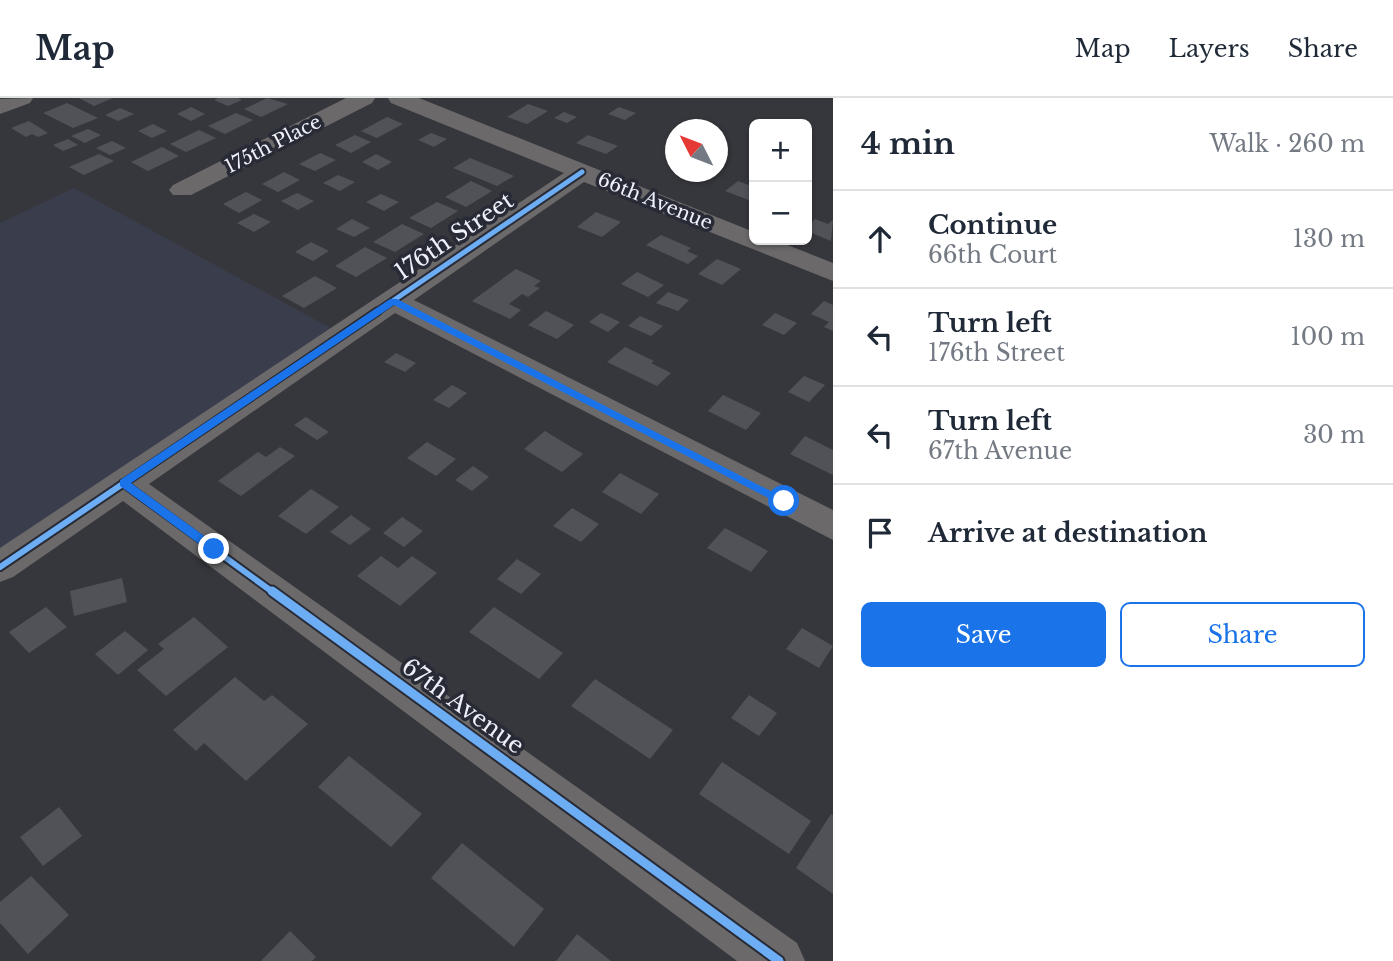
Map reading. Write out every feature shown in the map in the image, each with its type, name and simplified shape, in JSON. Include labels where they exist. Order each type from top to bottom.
[{"type":"street","points":[[0,107],[22,98]]},
{"type":"street","name":"175th Place","points":[[183,190],[365,98]]},
{"type":"street","name":"66th Avenue","points":[[399,98],[833,273]]},
{"type":"street","name":"176th Street","points":[[0,567],[582,172]]},
{"type":"street","points":[[394,301],[833,526]]},
{"type":"street","name":"67th Avenue","points":[[123,483],[779,961]]},
{"type":"shaded area","points":[[74,188],[334,330],[0,553],[0,223]]},
{"type":"building","points":[[79,98],[113,98],[94,106]]},
{"type":"building","points":[[267,98],[288,104],[261,117],[244,109]]},
{"type":"building","points":[[214,100],[242,100],[228,106]]},
{"type":"building","points":[[67,103],[98,118],[73,128],[43,113]]},
{"type":"building","points":[[528,104],[548,111],[527,124],[507,117]]},
{"type":"building","points":[[191,107],[205,114],[191,121],[177,114]]},
{"type":"building","points":[[619,107],[636,113],[625,120],[608,114]]},
{"type":"building","points":[[120,108],[134,114],[118,121],[105,115]]},
{"type":"building","points":[[564,112],[577,117],[567,123],[554,118]]},
{"type":"building","points":[[236,113],[253,120],[225,134],[208,126]]},
{"type":"building","points":[[387,117],[403,124],[377,138],[361,131]]},
{"type":"building","points":[[29,121],[48,133],[38,137],[32,134],[26,137],[11,128]]},
{"type":"building","points":[[153,124],[167,131],[152,138],[138,131]]},
{"type":"building","points":[[88,129],[101,135],[85,143],[71,136]]},
{"type":"building","points":[[199,130],[216,138],[186,152],[170,144]]},
{"type":"building","points":[[431,133],[447,139],[434,147],[418,140]]},
{"type":"building","points":[[355,135],[371,142],[351,153],[335,145]]},
{"type":"building","points":[[588,135],[618,146],[606,154],[576,143]]},
{"type":"building","points":[[68,139],[78,145],[63,151],[53,145]]},
{"type":"building","points":[[112,141],[126,148],[110,155],[96,148]]},
{"type":"building","points":[[162,147],[179,156],[148,171],[131,162]]},
{"type":"building","points":[[320,153],[336,160],[315,171],[299,164]]},
{"type":"building","points":[[99,154],[114,161],[84,175],[69,167]]},
{"type":"building","points":[[376,154],[392,162],[378,170],[362,162]]},
{"type":"building","points":[[470,158],[514,176],[497,186],[453,168]]},
{"type":"building","points":[[284,172],[300,180],[278,192],[262,184]]},
{"type":"building","points":[[338,175],[355,182],[340,191],[323,183]]},
{"type":"building","points":[[471,181],[492,191],[466,207],[445,197]]},
{"type":"building","points":[[738,181],[749,185],[749,200],[725,191]]},
{"type":"building","points":[[246,192],[262,200],[239,213],[223,204]]},
{"type":"building","points":[[297,193],[314,201],[298,210],[281,201]]},
{"type":"building","points":[[381,194],[399,202],[384,211],[366,202]]},
{"type":"building","points":[[437,202],[458,211],[431,228],[409,218]]},
{"type":"building","points":[[596,212],[621,222],[602,237],[577,227]]},
{"type":"building","points":[[254,214],[271,222],[254,232],[237,223]]},
{"type":"building","points":[[352,219],[370,228],[354,237],[336,229]]},
{"type":"building","points":[[815,219],[828,224],[833,220],[831,241],[812,233],[812,222]]},
{"type":"building","points":[[402,224],[424,234],[395,252],[373,242]]},
{"type":"building","points":[[661,235],[691,248],[687,251],[698,256],[688,264],[646,245]]},
{"type":"building","points":[[311,242],[329,251],[313,261],[295,252]]},
{"type":"building","points":[[365,247],[387,258],[356,277],[335,266]]},
{"type":"building","points":[[717,259],[741,269],[722,285],[698,274]]},
{"type":"building","points":[[516,269],[541,281],[534,286],[540,288],[528,297],[522,294],[509,304],[521,310],[510,319],[472,301]]},
{"type":"building","points":[[637,272],[664,285],[648,297],[621,284]]},
{"type":"building","points":[[315,276],[337,288],[304,308],[282,296]]},
{"type":"building","points":[[668,292],[689,300],[678,311],[656,303]]},
{"type":"building","points":[[824,301],[833,305],[833,331],[824,327],[829,322],[811,314]]},
{"type":"building","points":[[546,311],[574,325],[557,339],[528,325]]},
{"type":"building","points":[[601,313],[620,322],[608,332],[589,322]]},
{"type":"building","points":[[775,313],[797,323],[784,335],[762,325]]},
{"type":"building","points":[[640,316],[663,326],[651,336],[628,326]]},
{"type":"building","points":[[625,347],[671,373],[657,386],[607,362]]},
{"type":"building","points":[[396,353],[416,363],[405,372],[384,362]]},
{"type":"building","points":[[804,376],[825,385],[809,402],[788,392]]},
{"type":"building","points":[[452,385],[467,393],[449,408],[433,400]]},
{"type":"building","points":[[723,395],[761,413],[746,430],[708,411]]},
{"type":"building","points":[[306,417],[329,432],[317,440],[294,425]]},
{"type":"building","points":[[545,431],[583,454],[562,472],[524,449]]},
{"type":"building","points":[[805,436],[833,450],[833,475],[790,454]]},
{"type":"building","points":[[427,442],[456,459],[436,476],[407,458]]},
{"type":"building","points":[[280,447],[295,456],[241,496],[218,481],[258,452],[266,457]]},
{"type":"building","points":[[473,466],[489,477],[472,491],[455,480]]},
{"type":"building","points":[[620,473],[659,494],[641,514],[602,492]]},
{"type":"building","points":[[311,489],[339,507],[306,534],[278,516]]},
{"type":"building","points":[[572,508],[599,524],[581,542],[553,526]]},
{"type":"building","points":[[351,515],[371,529],[350,545],[330,532]]},
{"type":"building","points":[[402,517],[423,531],[404,547],[383,533]]},
{"type":"building","points":[[725,528],[768,551],[751,572],[707,548]]},
{"type":"building","points":[[381,556],[398,568],[412,556],[437,573],[400,606],[357,576]]},
{"type":"building","points":[[517,559],[541,574],[521,594],[497,579]]},
{"type":"building","points":[[122,578],[127,602],[74,616],[70,591]]},
{"type":"building","points":[[46,607],[67,627],[29,653],[9,632]]},
{"type":"building","points":[[494,607],[563,653],[539,679],[469,632]]},
{"type":"building","points":[[194,617],[228,647],[166,696],[137,670],[164,649],[158,644]]},
{"type":"building","points":[[802,628],[833,646],[819,668],[786,649]]},
{"type":"building","points":[[125,631],[148,650],[118,675],[95,654]]},
{"type":"building","points":[[235,677],[264,701],[272,695],[308,724],[246,781],[204,743],[196,751],[173,730]]},
{"type":"building","points":[[595,679],[673,730],[650,759],[571,706]]},
{"type":"building","points":[[749,695],[777,713],[759,736],[731,718]]},
{"type":"building","points":[[349,756],[422,814],[391,847],[318,787]]},
{"type":"building","points":[[722,762],[811,821],[789,854],[699,794]]},
{"type":"building","points":[[59,807],[82,836],[43,866],[20,837]]},
{"type":"building","points":[[831,814],[833,815],[833,894],[796,868]]},
{"type":"building","points":[[462,843],[544,909],[514,947],[431,878]]},
{"type":"building","points":[[31,876],[69,915],[28,954],[0,923],[0,902]]},
{"type":"building","points":[[290,931],[316,957],[312,961],[261,961]]},
{"type":"building","points":[[577,934],[611,961],[556,961]]},
{"type":"cycle path","points":[[0,567],[582,172]]},
{"type":"cycle path","points":[[123,483],[779,961]]},
{"type":"route","points":[[214,549],[123,483],[394,301],[784,501]]}]
